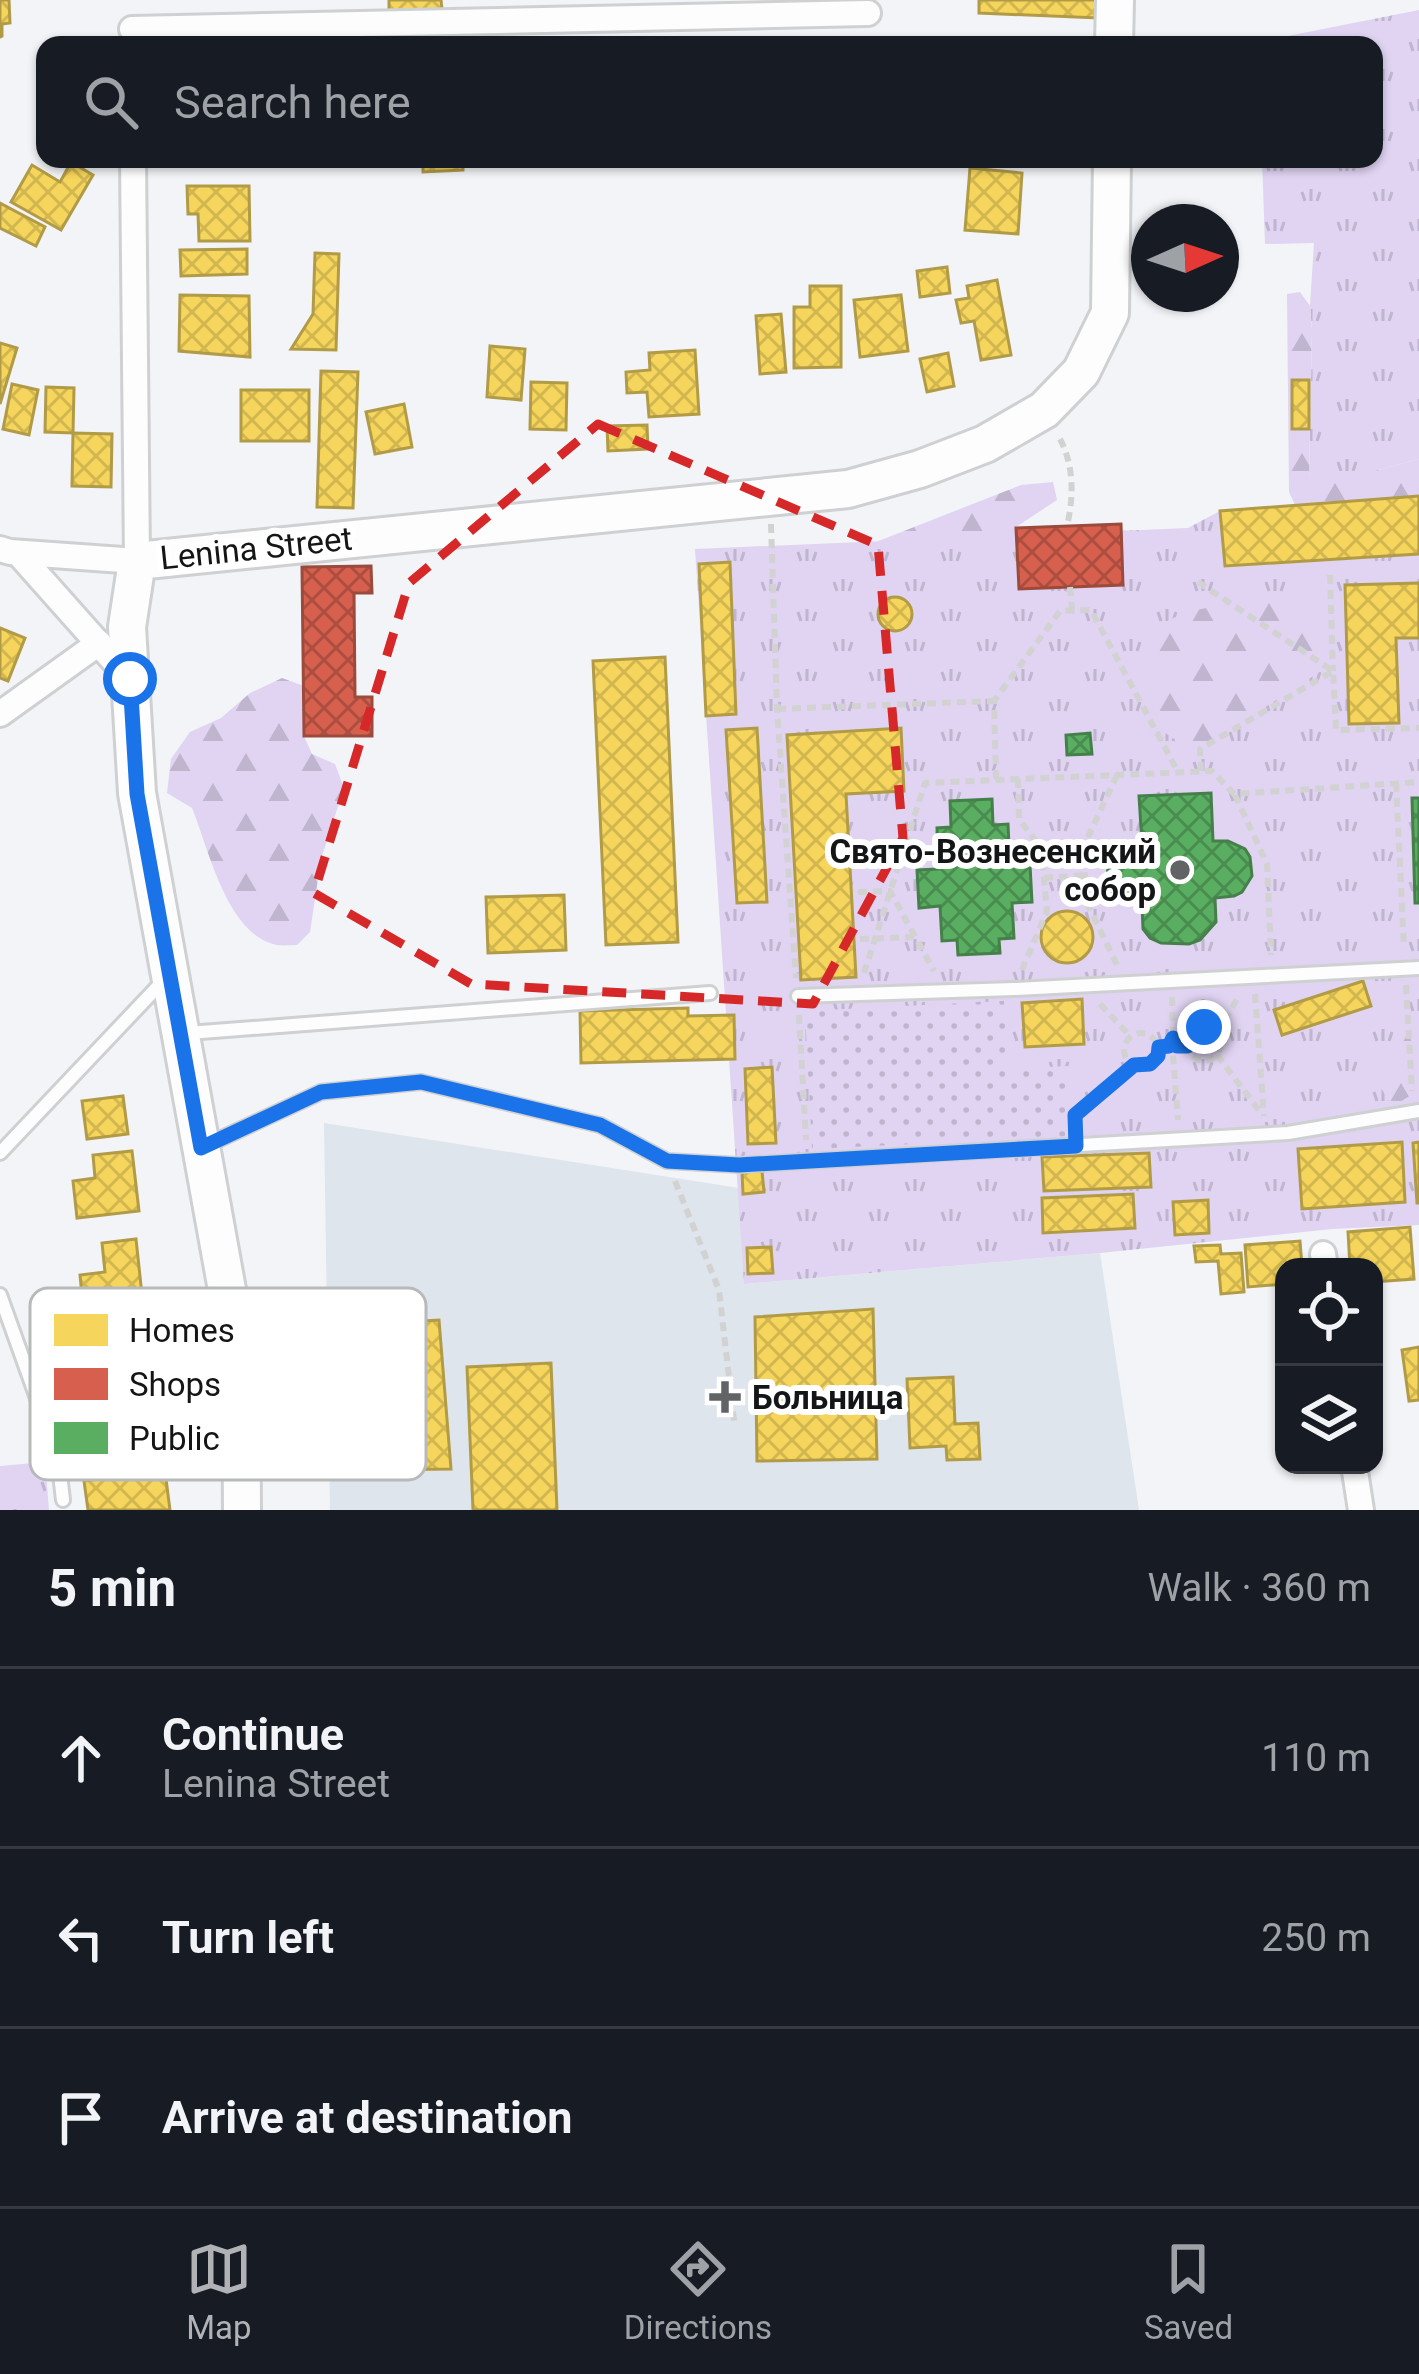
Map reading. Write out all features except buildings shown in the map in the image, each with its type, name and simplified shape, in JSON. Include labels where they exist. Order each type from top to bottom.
[{"type":"main road","points":[[1114,36],[1115,0]]},
{"type":"main road","name":"Lenina Street","points":[[227,1288],[137,794],[127,627],[137,561],[848,489],[985,444],[1044,410],[1081,372],[1110,314],[1112,168]]},
{"type":"main road","name":"Lenina Street","points":[[242,1480],[242,1510]]},
{"type":"street","points":[[130,0],[132,36]]},
{"type":"street","points":[[164,36],[868,14]]},
{"type":"street","points":[[9,551],[137,561],[133,168]]},
{"type":"street","points":[[9,551],[130,679]]},
{"type":"street","points":[[0,714],[99,643]]},
{"type":"street","points":[[1355,1474],[1361,1510]]},
{"type":"lane","points":[[798,996],[1419,968]]},
{"type":"lane","points":[[0,1153],[170,974]]},
{"type":"lane","points":[[181,1034],[710,994]]},
{"type":"lane","points":[[201,1148],[321,1092],[421,1082],[600,1125],[667,1161],[739,1165],[1288,1133],[1419,1112]]},
{"type":"lane","points":[[0,1295],[30,1379]]},
{"type":"lane","points":[[61,1480],[63,1500]]},
{"type":"path","points":[[1044,410],[1069,456],[1073,502],[1067,526]]},
{"type":"path","points":[[769,497],[777,709],[807,1162]]},
{"type":"path","points":[[1330,575],[1336,730],[1419,728]]},
{"type":"path","points":[[1198,582],[1333,671]]},
{"type":"path","points":[[1070,587],[1072,610]]},
{"type":"path","points":[[996,779],[994,701],[1060,610],[1091,610],[1178,772]]},
{"type":"path","points":[[1201,771],[1200,749],[1333,671]]},
{"type":"path","points":[[777,709],[994,701]]},
{"type":"path","points":[[864,994],[863,974],[925,783],[1018,778],[1212,771],[1234,794],[1267,864],[1273,976]]},
{"type":"path","points":[[1117,775],[1083,848],[1087,903],[1126,984]]},
{"type":"path","points":[[1014,989],[1047,911],[1042,848],[1019,819],[1018,778]]},
{"type":"path","points":[[1234,794],[1419,782]]},
{"type":"path","points":[[857,848],[904,845]]},
{"type":"path","points":[[1044,878],[1085,875]]},
{"type":"path","points":[[859,892],[890,891]]},
{"type":"path","points":[[890,891],[935,971],[935,992]]},
{"type":"path","points":[[860,939],[916,937]]},
{"type":"path","points":[[1218,1034],[1251,978]]},
{"type":"path","points":[[1251,978],[1264,1134]]},
{"type":"path","points":[[1171,982],[1180,1139]]},
{"type":"path","points":[[1082,986],[1130,1036]]},
{"type":"path","points":[[1159,1047],[1176,1046],[1198,1028],[1210,1028],[1221,1045],[1208,1061],[1197,1060],[1176,1046]]},
{"type":"path","points":[[1147,1033],[1156,1040],[1158,1056],[1150,1064],[1129,1062],[1124,1052],[1130,1036],[1147,1033]]},
{"type":"path","points":[[1217,1055],[1264,1116]]},
{"type":"path","points":[[1076,1146],[1075,1115],[1134,1065]]},
{"type":"path","points":[[667,1161],[719,1290],[734,1421]]},
{"type":"highlighted area","points":[[598,424],[878,545],[903,838],[813,1004],[471,984],[314,893],[409,583]]},
{"type":"shaded area","name":"Больница","points":[[324,1123],[739,1188],[745,1284],[1100,1253],[1139,1510],[330,1510],[330,1480],[426,1480],[426,1288],[327,1288]]},
{"type":"green space","points":[[1419,10],[1419,459],[1309,480],[1314,243],[1265,244],[1262,168],[1383,168],[1383,36],[1287,36]]},
{"type":"green space","points":[[1300,292],[1310,306],[1312,330],[1309,479],[1336,471],[1375,471],[1419,459],[1419,496],[1295,505],[1289,492],[1287,294]]},
{"type":"green space","points":[[1053,482],[1057,500],[1016,527],[1016,536],[876,542],[1021,485]]},
{"type":"green space","points":[[1419,496],[1419,1225],[744,1284],[695,549],[1188,528],[1220,511]]},
{"type":"green space","points":[[1274,599],[1319,600],[1325,626],[1321,671],[1211,742],[1185,746],[1159,729],[1150,660],[1157,629],[1204,608]]},
{"type":"green space","points":[[282,678],[304,686],[304,736],[312,754],[335,764],[344,788],[321,859],[310,932],[297,945],[277,945],[245,925],[222,888],[192,808],[167,793],[171,759],[190,732],[221,718],[250,693]]},
{"type":"green space","points":[[1004,1001],[1007,1069],[1068,1066],[1071,1136],[812,1149],[805,1011]]},
{"type":"green space","points":[[1419,1014],[1419,1090],[1392,1107],[1379,1084]]},
{"type":"green space","points":[[30,1463],[30,1480],[46,1480],[49,1510],[0,1510],[0,1466]]},
{"type":"place","name":"Свято-Вознесенский собор","points":[[1180,870]]},
{"type":"place","name":"Больница","points":[[725,1397]]},
{"type":"route","points":[[130,679],[137,794],[201,1148],[321,1092],[421,1082],[600,1125],[667,1161],[739,1165],[1076,1146],[1075,1115],[1134,1065],[1150,1064],[1159,1047],[1169,1046],[1173,1038],[1177,1046],[1187,1046],[1193,1030],[1204,1027]]}]
